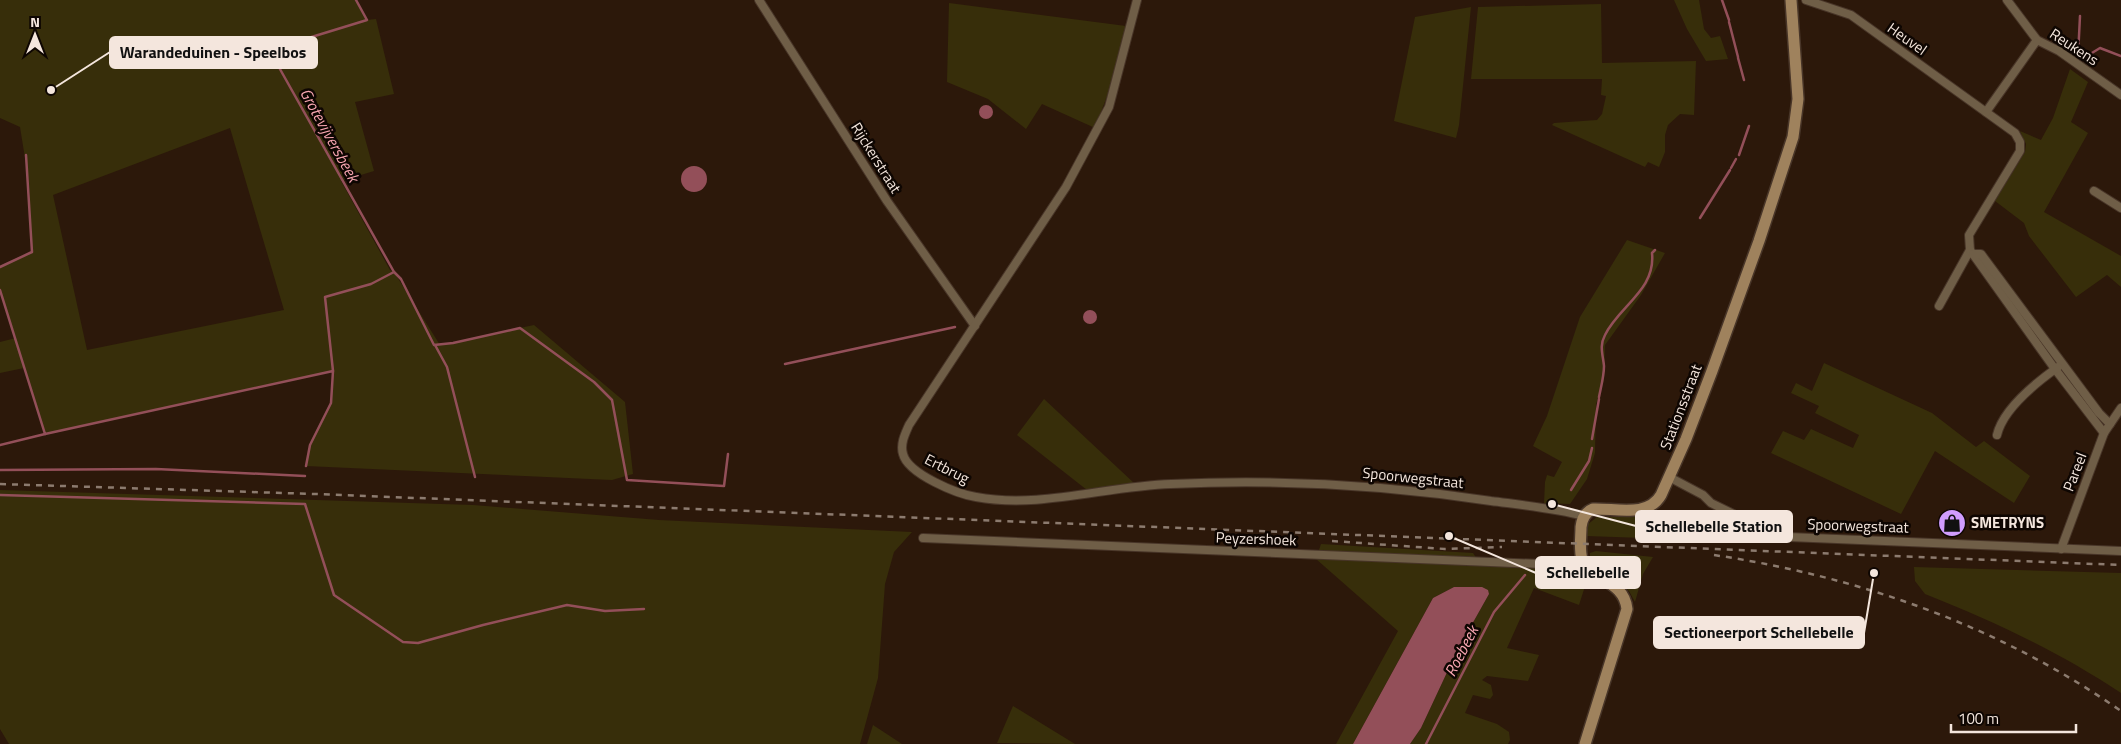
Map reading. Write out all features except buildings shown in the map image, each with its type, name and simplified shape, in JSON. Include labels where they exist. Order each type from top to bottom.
[{"type":"street","name":"Rijckerstraat","points":[[760,0],[887,201],[975,326]]},
{"type":"street","name":"Ertbrug","points":[[1137,0],[1109,107],[1050,214],[905,435],[902,449],[905,459],[930,479],[967,495],[1007,500],[1058,497],[1154,485],[1238,483]]},
{"type":"street","name":"Stationsstraat","points":[[1584,516],[1593,509],[1641,509],[1650,507],[1658,500],[1712,371],[1764,224],[1792,137],[1798,99],[1791,0]]},
{"type":"street","name":"Heuvel","points":[[1806,0],[1851,15],[2015,133],[2020,142],[2020,151],[1969,235],[1971,252],[1939,306]]},
{"type":"street","points":[[1986,112],[2038,40],[2007,0]]},
{"type":"street","name":"Reukens","points":[[2038,40],[2059,51],[2121,95]]},
{"type":"street","points":[[2094,191],[2121,208]]},
{"type":"street","points":[[1971,252],[2063,363],[2099,413],[2110,424]]},
{"type":"street","points":[[2019,311],[2055,369],[2104,433]]},
{"type":"street","points":[[1997,435],[1999,428],[2021,397],[2063,363]]},
{"type":"street","name":"Pareel","points":[[2061,549],[2104,433],[2121,408]]},
{"type":"street","name":"Spoorwegstraat","points":[[1669,477],[1703,495],[1710,503],[1780,536],[2121,551]]},
{"type":"street","name":"Spoorwegstraat","points":[[1238,483],[1405,489],[1584,516]]},
{"type":"street","points":[[1584,516],[1581,553],[1587,566],[1623,594],[1628,609],[1585,744]]},
{"type":"street","name":"Peyzershoek","points":[[924,538],[1587,566]]},
{"type":"shaded area","points":[[0,0],[356,0],[367,20],[376,19],[394,94],[355,102],[374,171],[341,181],[390,270],[394,272],[440,345],[534,325],[625,402],[633,474],[612,480],[306,466],[310,445],[331,403],[333,371],[45,434],[24,368],[0,373],[0,342],[16,338],[0,290],[0,267],[32,252],[29,183],[20,127],[0,118]],"holes":[[[230,128],[284,310],[87,350],[53,195]]]},
{"type":"shaded area","points":[[1674,0],[1699,0],[1704,29],[1711,38],[1720,36],[1728,59],[1706,61],[1687,29]]},
{"type":"shaded area","points":[[949,3],[1126,26],[1115,75],[1095,128],[1042,104],[1026,129],[988,99],[947,82]]},
{"type":"shaded area","points":[[1601,4],[1602,63],[1696,61],[1694,115],[1680,114],[1668,125],[1665,135],[1665,152],[1659,167],[1648,162],[1645,167],[1552,125],[1554,123],[1597,120],[1602,114],[1606,96],[1601,95],[1602,79],[1471,79],[1478,7]]},
{"type":"shaded area","points":[[1471,7],[1459,125],[1456,138],[1394,121],[1415,17]]},
{"type":"shaded area","points":[[2070,69],[2088,82],[2071,122],[2088,133],[2044,212],[2121,256],[2121,287],[2107,275],[2076,297],[2029,236],[2024,223],[1995,201],[2025,152],[2026,144],[2020,131],[2041,140],[2053,118]]},
{"type":"shaded area","points":[[983,105],[989,105],[993,112],[989,119],[983,119],[979,115],[979,109]]},
{"type":"shaded area","points":[[694,166],[703,170],[707,179],[703,188],[694,192],[685,188],[681,179],[685,170]]},
{"type":"shaded area","points":[[1627,240],[1665,253],[1641,295],[1605,345],[1604,380],[1596,404],[1595,453],[1587,479],[1570,504],[1544,503],[1547,475],[1554,477],[1562,462],[1533,446],[1547,416],[1580,317]]},
{"type":"shaded area","points":[[1087,310],[1093,310],[1097,317],[1093,324],[1087,324],[1083,320],[1083,314]]},
{"type":"shaded area","points":[[1824,363],[1932,413],[1976,447],[1984,441],[2030,476],[2014,503],[1935,451],[1901,514],[1771,453],[1783,431],[1804,440],[1811,429],[1853,448],[1859,435],[1815,413],[1819,406],[1791,393],[1796,383],[1812,391]]},
{"type":"shaded area","points":[[1044,399],[1135,484],[1087,490],[1017,435]]},
{"type":"shaded area","points":[[0,490],[473,505],[659,520],[912,532],[894,552],[885,584],[878,678],[860,744],[9,744],[0,729]]},
{"type":"shaded area","points":[[1655,512],[1665,517],[1668,512],[1688,526],[1701,540],[1586,536],[1587,525],[1597,517],[1646,517]]},
{"type":"shaded area","points":[[1321,544],[1473,553],[1481,565],[1579,570],[1588,577],[1579,605],[1534,588],[1507,648],[1539,655],[1528,681],[1487,676],[1482,680],[1491,685],[1493,695],[1490,699],[1473,695],[1465,713],[1497,724],[1509,732],[1510,740],[1508,744],[1410,744],[1421,728],[1457,651],[1489,594],[1454,587],[1433,598],[1353,744],[1336,744],[1398,631],[1316,559]]},
{"type":"shaded area","points":[[1596,551],[1653,557],[1643,574],[1635,602],[1629,591],[1590,557],[1590,553]]},
{"type":"shaded area","points":[[1914,567],[2121,573],[2121,693],[2074,664],[2026,638],[1925,594],[1915,581]]},
{"type":"shaded area","points":[[1454,587],[1482,587],[1488,590],[1489,594],[1457,651],[1421,728],[1410,744],[1353,744],[1433,598]]},
{"type":"shaded area","points":[[1013,706],[1075,744],[997,743]]},
{"type":"shaded area","points":[[873,725],[902,744],[867,744]]},
{"type":"waterway","name":"Grotevijversbeek","points":[[356,0],[367,20],[305,39],[267,46],[394,272],[401,279],[434,345],[453,343],[520,328],[594,382],[612,400],[627,480],[724,486],[728,454]]},
{"type":"waterway","name":"Roebeek","points":[[1722,0],[1729,20]]},
{"type":"waterway","points":[[2080,16],[2078,56],[2087,56],[2100,48],[2121,56]]},
{"type":"waterway","name":"Roebeek","points":[[1729,22],[1738,57]]},
{"type":"waterway","name":"Roebeek","points":[[1738,58],[1744,80]]},
{"type":"waterway","name":"Roebeek","points":[[1739,155],[1749,126]]},
{"type":"waterway","points":[[0,267],[32,252],[26,155]]},
{"type":"waterway","name":"Roebeek","points":[[1731,168],[1736,159]]},
{"type":"waterway","name":"Roebeek","points":[[1700,218],[1730,170]]},
{"type":"waterway","name":"Roebeek","points":[[1599,397],[1604,370],[1603,339],[1611,325],[1643,288],[1652,266],[1652,253],[1655,250]]},
{"type":"waterway","points":[[333,371],[325,297],[371,284],[394,272]]},
{"type":"waterway","points":[[0,290],[45,434],[333,371],[331,403],[310,445],[306,466]]},
{"type":"waterway","points":[[785,364],[955,327]]},
{"type":"waterway","name":"Grotevijversbeek","points":[[435,345],[447,367],[475,477]]},
{"type":"waterway","name":"Roebeek","points":[[1592,439],[1599,399]]},
{"type":"waterway","points":[[0,445],[45,434]]},
{"type":"waterway","name":"Roebeek","points":[[1571,490],[1589,461],[1592,448]]},
{"type":"waterway","points":[[0,470],[156,469],[305,476]]},
{"type":"waterway","points":[[0,495],[305,504],[334,595],[403,642],[418,643],[567,605],[605,611],[644,609]]},
{"type":"waterway","name":"Roebeek","points":[[1426,744],[1494,612],[1525,575]]},
{"type":"railway","points":[[0,484],[315,494],[2121,565]]},
{"type":"railway","points":[[1332,541],[1445,549],[1502,547]]},
{"type":"railway","points":[[1714,555],[1822,577],[1926,609],[1977,630],[2026,654],[2074,681],[2121,711]]},
{"type":"place","name":"Warandeduinen - Speelbos","points":[[51,90]]},
{"type":"place","name":"Schellebelle Station","points":[[1552,504]]},
{"type":"place","name":"SMETRYNS","points":[[1952,523]]},
{"type":"place","name":"Schellebelle","points":[[1449,536]]},
{"type":"place","name":"Sectioneerport Schellebelle","points":[[1874,573]]}]
